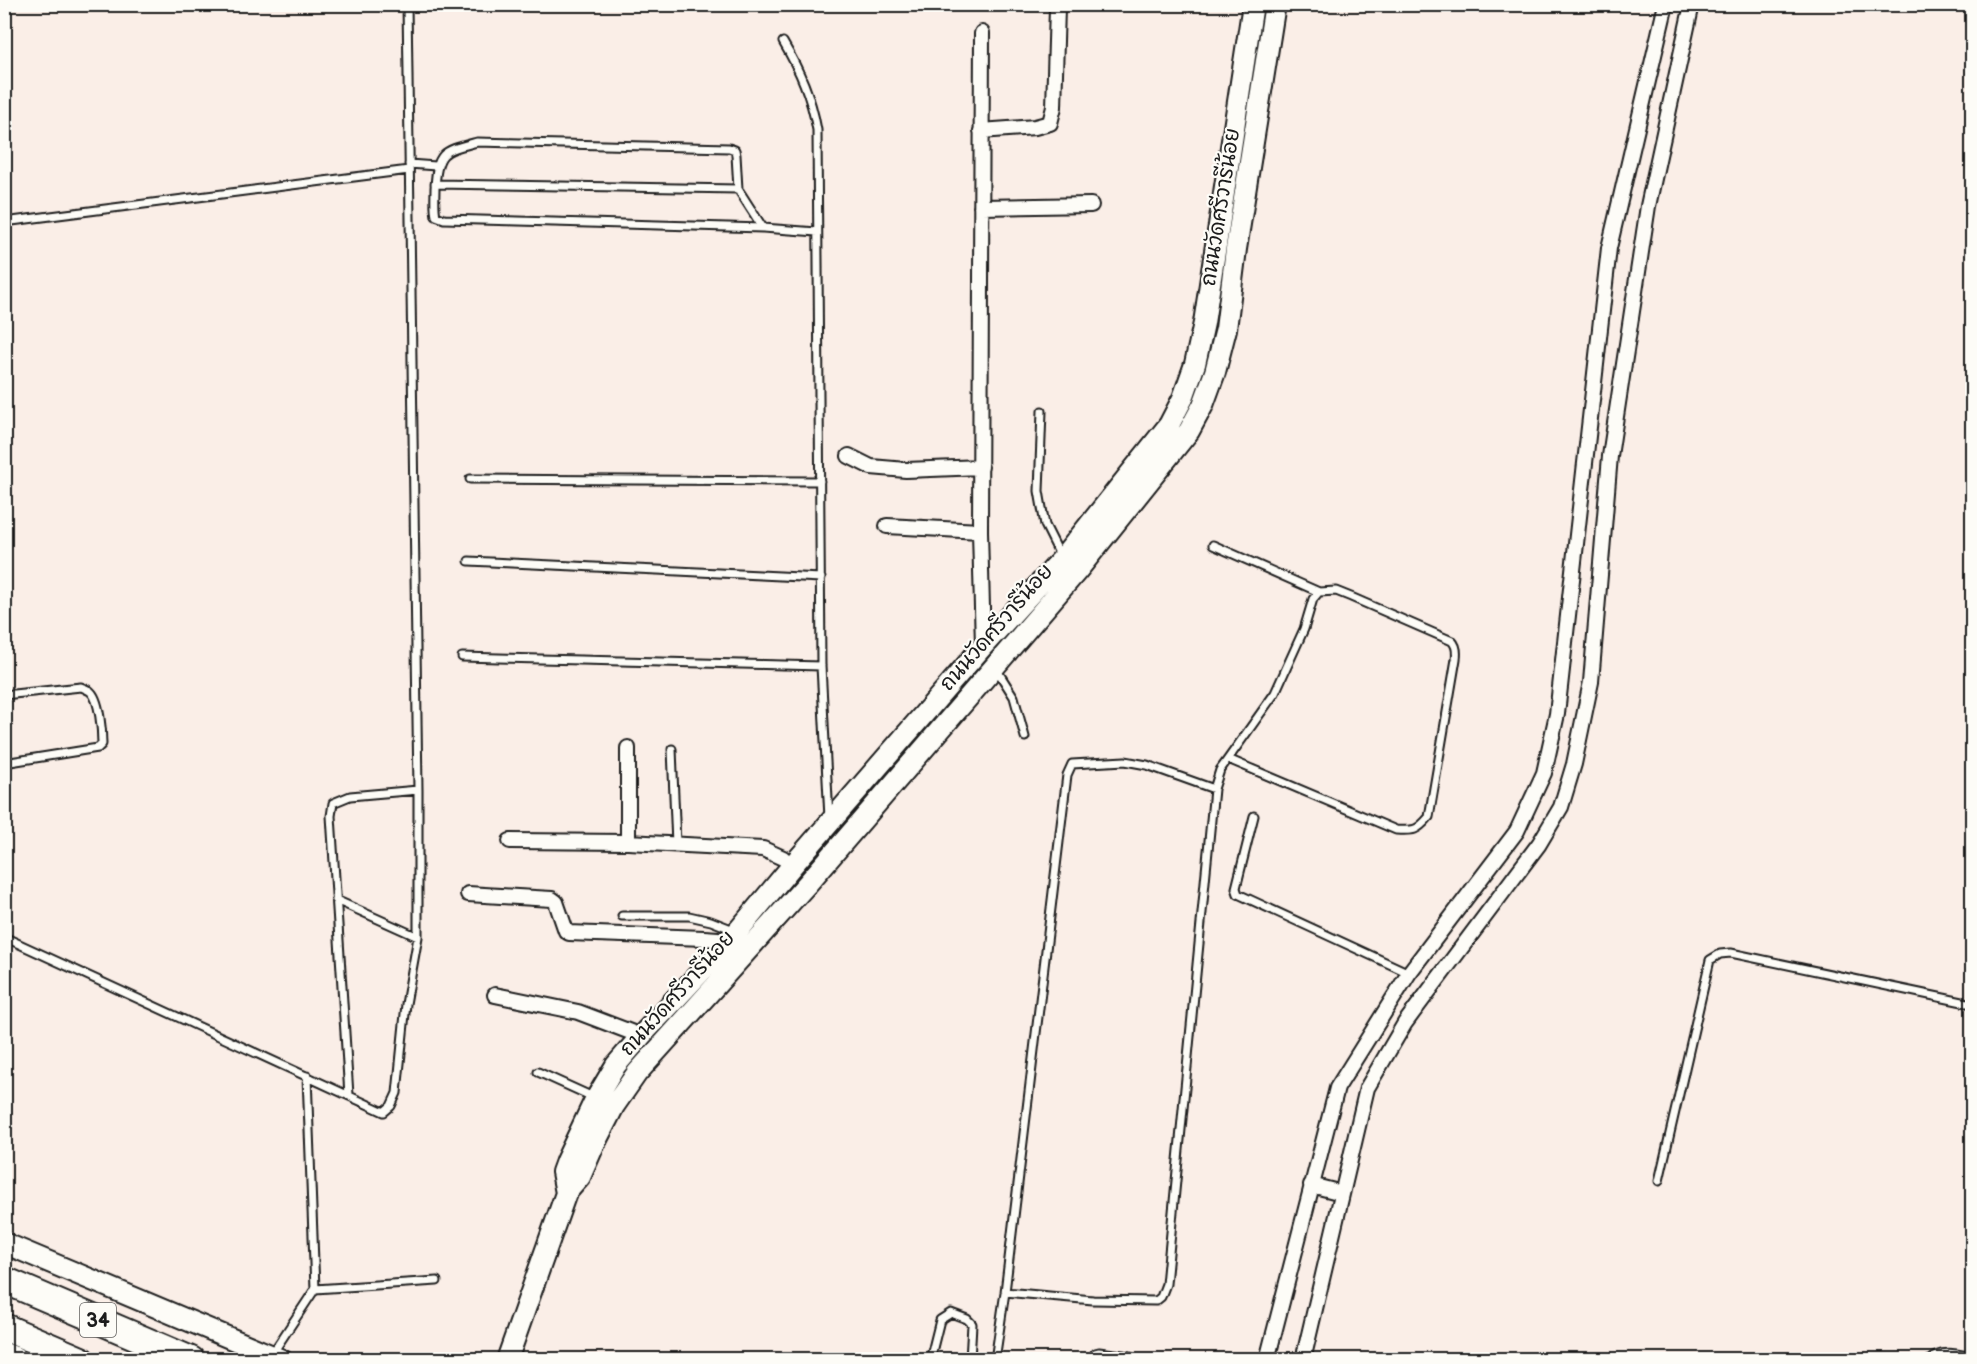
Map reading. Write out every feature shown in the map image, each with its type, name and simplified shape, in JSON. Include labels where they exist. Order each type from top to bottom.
[{"type":"highway","name":"34","points":[[4,1280],[191,1359]]},
{"type":"highway","points":[[4,1298],[147,1359]]},
{"type":"highway","points":[[4,1327],[81,1359]]},
{"type":"highway","points":[[4,1356],[14,1359]]},
{"type":"main road","name":"ถนนวัดศรีวารีน้อย","points":[[566,1193],[562,1172],[596,1098],[616,1065],[733,937],[983,646],[1062,559],[1169,425],[1183,398],[1195,364],[1204,323],[1253,6]]},
{"type":"main road","name":"ถนนวัดศรีวารีน้อย","points":[[507,1359],[566,1193],[580,1177],[614,1106],[637,1073],[808,884],[1084,562],[1189,431],[1203,405],[1215,372],[1226,329],[1236,249],[1274,7]]},
{"type":"main road","name":"34","points":[[4,1243],[277,1357]]},
{"type":"street","points":[[1267,1359],[1337,1088],[1409,973],[1517,831],[1544,773],[1557,714],[1609,248],[1666,4]]},
{"type":"street","points":[[1303,1359],[1367,1088],[1405,1023],[1539,844],[1561,807],[1574,764],[1591,682],[1610,456],[1648,206],[1692,4]]},
{"type":"street","points":[[981,131],[1035,127],[1050,123],[1054,107],[1057,8]]},
{"type":"street","points":[[982,33],[980,531],[983,646]]},
{"type":"street","points":[[981,207],[1091,205]]},
{"type":"street","points":[[1586,452],[1610,456]]},
{"type":"street","points":[[849,456],[871,467],[906,470],[981,467]]},
{"type":"street","points":[[887,526],[980,531]]},
{"type":"street","points":[[627,842],[628,748]]},
{"type":"street","points":[[510,841],[627,842],[763,849],[783,858],[792,866]]},
{"type":"street","points":[[468,894],[552,899],[556,902],[566,931],[569,933],[718,939],[733,937]]},
{"type":"street","points":[[495,995],[578,1012],[641,1036]]},
{"type":"street","points":[[1311,1185],[1342,1193]]},
{"type":"lane","points":[[4,937],[384,1112],[394,1100],[397,1093],[406,1004],[418,937],[407,4]]},
{"type":"lane","points":[[783,42],[803,77],[817,130],[821,666],[829,824]]},
{"type":"lane","points":[[763,228],[738,189],[735,150],[729,147],[477,142],[451,149],[442,156],[436,166],[434,209],[436,216],[444,219],[763,228],[817,232]]},
{"type":"lane","points":[[4,222],[410,167],[436,166]]},
{"type":"lane","points":[[435,184],[738,189]]},
{"type":"lane","points":[[1042,411],[1039,490],[1045,525],[1062,559]]},
{"type":"lane","points":[[471,479],[820,481]]},
{"type":"lane","points":[[1213,545],[1319,592],[1336,591],[1351,597],[1452,641],[1457,651],[1429,817],[1420,828],[1410,831],[1396,830],[1228,759]]},
{"type":"lane","points":[[470,561],[821,578]]},
{"type":"lane","points":[[1005,1292],[1094,1300],[1156,1301],[1162,1294],[1169,1268],[1214,789],[1220,770],[1275,693],[1304,629],[1313,599],[1319,592]]},
{"type":"lane","points":[[462,657],[821,666]]},
{"type":"lane","points":[[994,665],[1014,697],[1024,737]]},
{"type":"lane","points":[[4,695],[81,687],[90,690],[96,698],[102,734],[102,744],[98,748],[4,763]]},
{"type":"lane","points":[[672,749],[676,844]]},
{"type":"lane","points":[[995,1359],[1069,767],[1072,764],[1125,761],[1147,765],[1214,789]]},
{"type":"lane","points":[[349,1095],[331,816],[333,803],[350,796],[418,790]]},
{"type":"lane","points":[[1254,816],[1236,888],[1238,894],[1409,973]]},
{"type":"lane","points":[[336,900],[418,937]]},
{"type":"lane","points":[[622,916],[689,916],[711,921],[733,937]]},
{"type":"lane","points":[[1659,1181],[1710,960],[1720,954],[1731,953],[1972,1004]]},
{"type":"lane","points":[[538,1072],[596,1098]]},
{"type":"lane","points":[[277,1357],[315,1289],[307,1076]]},
{"type":"lane","points":[[315,1289],[436,1281]]},
{"type":"lane","points":[[930,1359],[940,1320],[951,1314],[967,1319],[972,1324],[970,1359]]},
{"type":"lane","points":[[1094,1359],[1095,1353],[1099,1352],[1130,1356],[1132,1359]]},
{"type":"lane","points":[[1930,1359],[1936,1354],[1949,1353],[1972,1357]]}]
